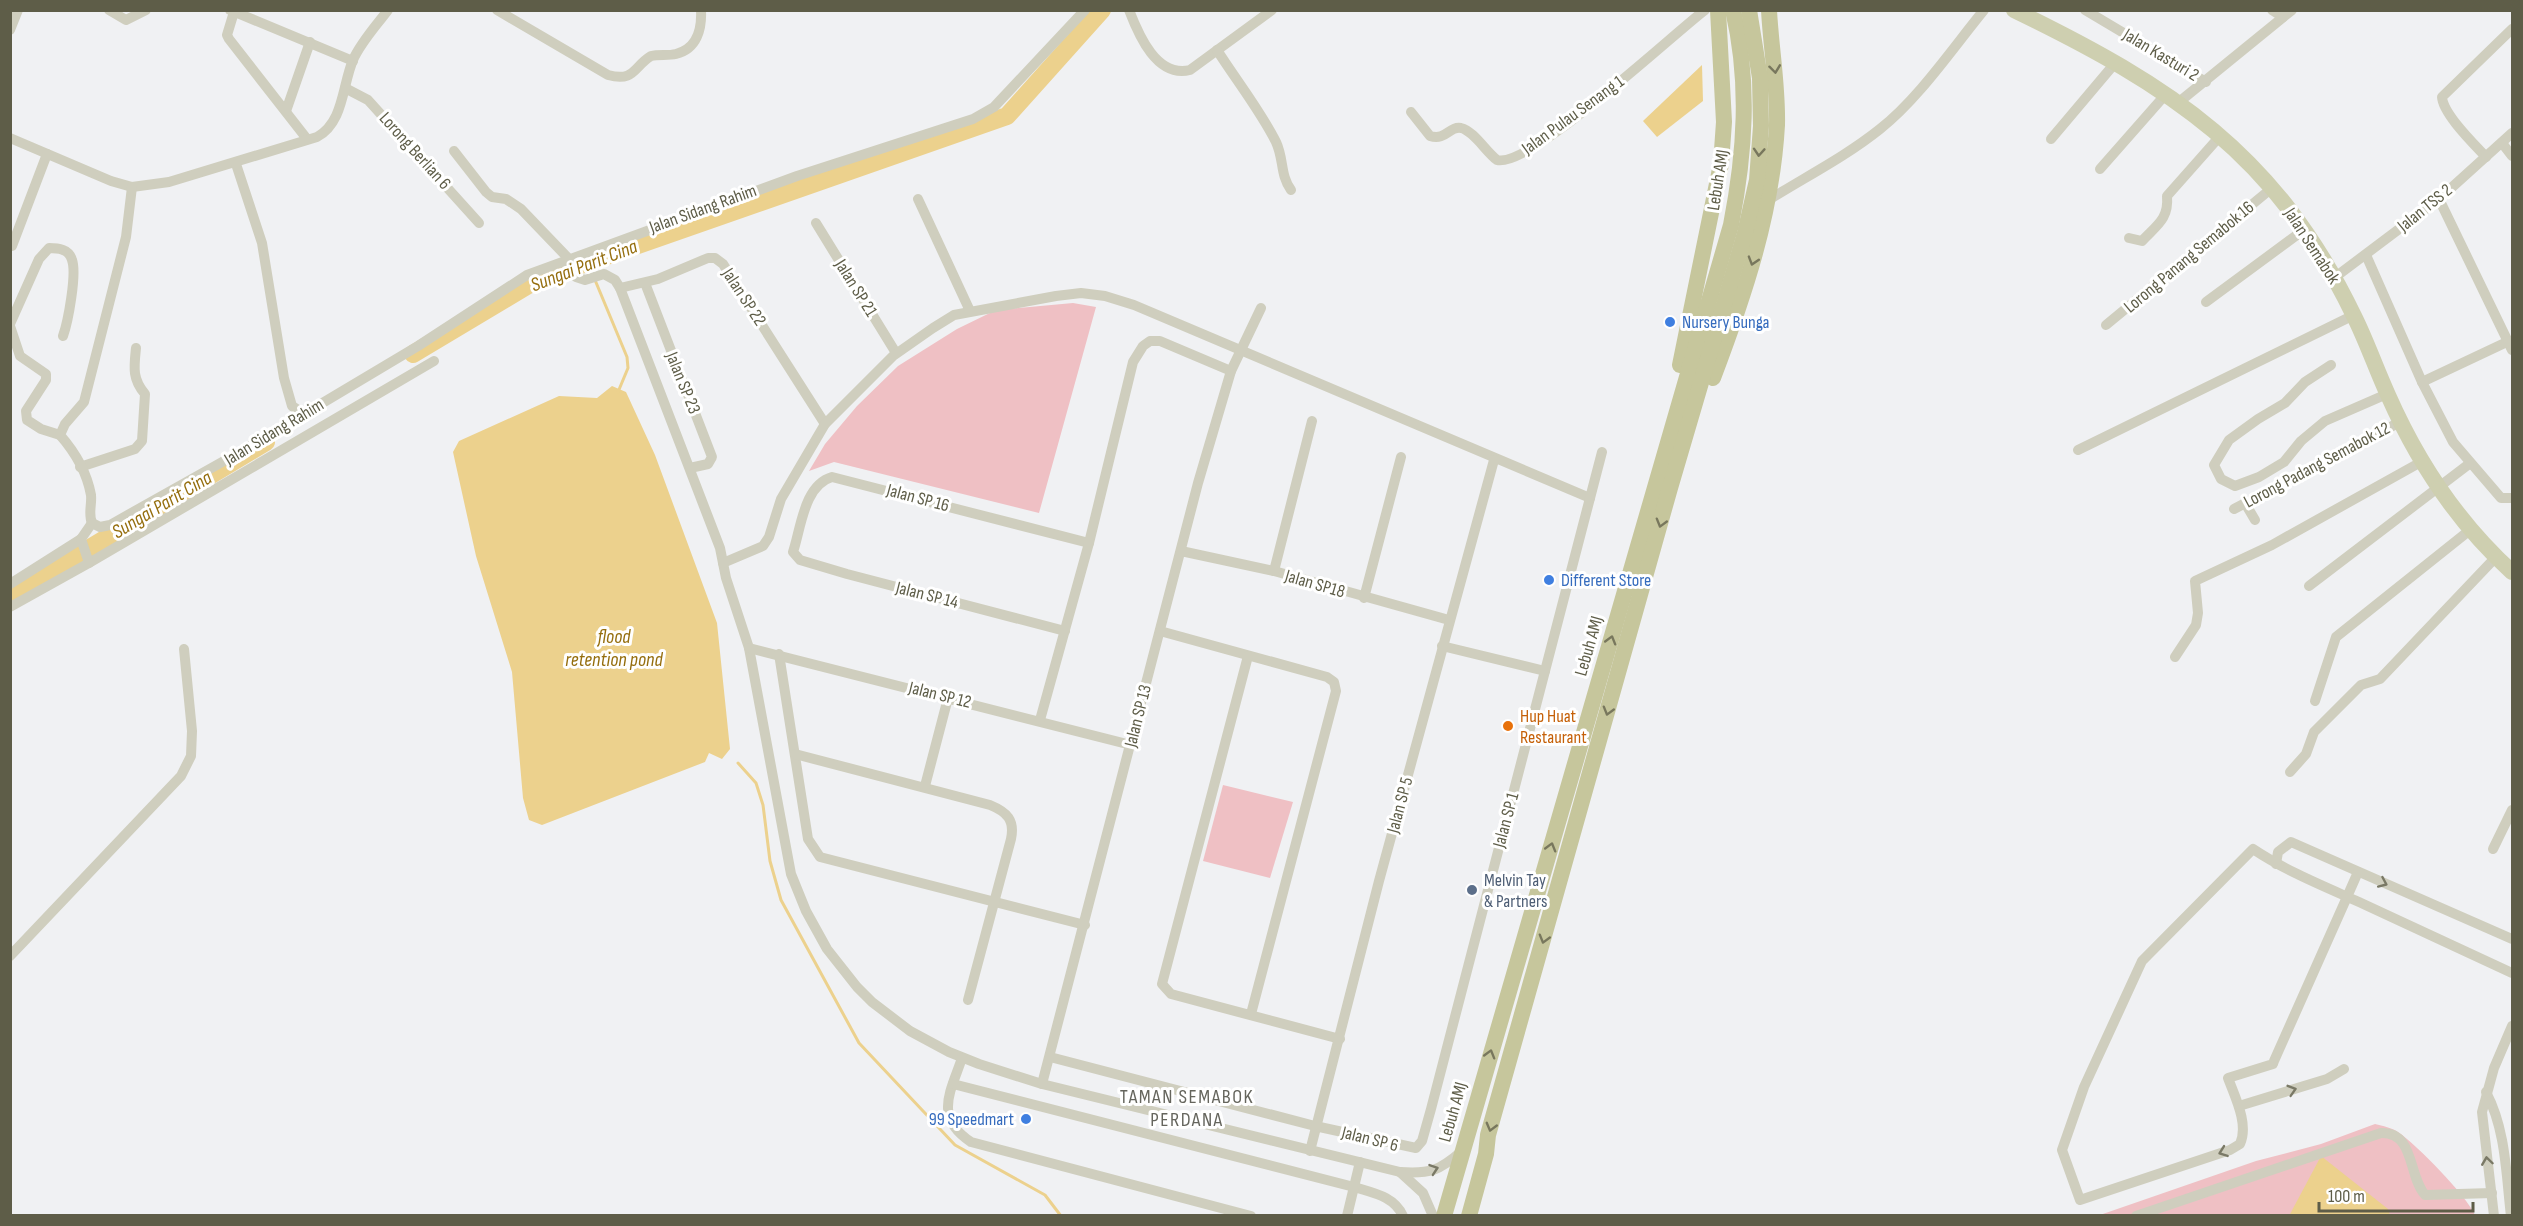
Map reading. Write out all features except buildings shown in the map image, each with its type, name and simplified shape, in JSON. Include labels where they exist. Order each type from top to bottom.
[{"type":"highway","points":[[1713,10],[1719,39]]},
{"type":"highway","points":[[1664,485],[1721,164],[1724,122],[1718,10]]},
{"type":"highway","name":"Lebuh AMJ","points":[[1717,303],[1740,175],[1745,126],[1740,47],[1733,10]]},
{"type":"highway","name":"Lebuh AMJ","points":[[1444,1215],[1717,303],[1757,180],[1761,126],[1760,78],[1749,10]]},
{"type":"highway","points":[[1763,10],[1770,30]]},
{"type":"highway","points":[[1664,485],[1735,319],[1762,234],[1777,124],[1777,84],[1769,10]]},
{"type":"highway","name":"Lebuh AMJ","points":[[1469,1215],[1486,1154],[1488,1135],[1664,485]]},
{"type":"main road","name":"Jalan Semabok","points":[[2021,12],[2115,62],[2172,98],[2239,151],[2272,188],[2305,229],[2334,278],[2354,315],[2387,394],[2421,462],[2470,530],[2512,572]]},
{"type":"street","points":[[10,30],[18,10]]},
{"type":"street","points":[[109,10],[126,20],[146,10]]},
{"type":"street","points":[[11,139],[111,181],[132,187],[169,182],[236,164],[307,140],[327,131],[334,123],[353,61],[388,10]]},
{"type":"street","points":[[497,10],[608,75],[624,77],[636,71],[651,56],[676,54],[690,46],[700,31],[701,10]]},
{"type":"street","name":"Jalan Sidang Rahim","points":[[86,532],[110,525],[304,414],[418,346],[527,274],[797,176],[973,119],[994,107],[1085,10]]},
{"type":"street","points":[[1129,10],[1136,29],[1153,55],[1166,68],[1179,72],[1190,70],[1272,10]]},
{"type":"street","name":"Jalan Pulau Senang 1","points":[[1411,112],[1430,136],[1443,137],[1456,128],[1463,129],[1497,160],[1512,160],[1554,134],[1705,10]]},
{"type":"street","points":[[1767,201],[1845,154],[1881,128],[1906,103],[1984,10]]},
{"type":"street","name":"Jalan Kasturi 2","points":[[2085,10],[2201,85]]},
{"type":"street","points":[[2272,10],[2288,14]]},
{"type":"street","points":[[307,140],[229,39],[227,35],[232,11],[353,61]]},
{"type":"street","points":[[2100,169],[2172,98],[2201,85],[2288,14]]},
{"type":"street","points":[[2486,157],[2449,114],[2442,104],[2442,97],[2512,29]]},
{"type":"street","points":[[286,111],[310,42]]},
{"type":"street","points":[[1217,50],[1275,141],[1283,160],[1283,177],[1291,190]]},
{"type":"street","points":[[2051,139],[2115,62]]},
{"type":"street","name":"Lorong Berlian 6","points":[[345,88],[368,100],[479,222]]},
{"type":"street","name":"Jalan TSS 2","points":[[2334,278],[2439,199],[2512,133]]},
{"type":"street","points":[[2129,238],[2142,241],[2166,216],[2169,209],[2167,196],[2221,135]]},
{"type":"street","points":[[2502,143],[2512,156]]},
{"type":"street","points":[[454,151],[486,192],[506,199],[520,209],[569,260],[575,275],[585,280],[604,274],[615,280],[620,288],[716,533],[749,648],[786,854],[806,911],[841,968],[872,1002],[910,1031],[962,1058],[1042,1084],[1400,1172],[1429,1172],[1447,1163],[1462,1151]]},
{"type":"street","points":[[12,246],[47,154]]},
{"type":"street","points":[[236,164],[262,243],[284,378],[292,406],[304,414]]},
{"type":"street","points":[[60,435],[64,424],[84,402],[126,237],[132,187]]},
{"type":"street","name":"Lorong Panang Semabok 16","points":[[2106,326],[2272,188]]},
{"type":"street","points":[[918,199],[970,311]]},
{"type":"street","points":[[2422,382],[2511,346],[2439,199]]},
{"type":"street","name":"Jalan SP 21","points":[[816,223],[896,353]]},
{"type":"street","points":[[2206,302],[2305,229]]},
{"type":"street","points":[[63,336],[69,318],[72,261],[66,251],[49,248],[39,259],[10,325],[20,356],[46,374],[46,380],[26,411],[27,420],[41,429],[60,435],[72,449],[90,492],[86,532],[89,562]]},
{"type":"street","points":[[2366,255],[2422,382],[2453,442],[2469,464],[2507,498]]},
{"type":"street","name":"Jalan SP 22","points":[[620,288],[645,283],[708,258],[715,258],[723,264],[825,424]]},
{"type":"street","name":"Jalan SP 23","points":[[645,283],[712,457],[708,464],[690,468]]},
{"type":"street","points":[[723,563],[743,557],[763,546],[769,537],[781,499],[825,424],[844,402],[896,353],[954,315],[1081,293],[1105,296],[1494,460],[1590,498]]},
{"type":"street","name":"Jalan SP 13","points":[[1042,1084],[1181,551],[1231,371],[1261,308]]},
{"type":"street","points":[[2078,450],[2354,315]]},
{"type":"street","points":[[1040,720],[1089,543],[1133,362],[1143,346],[1150,341],[1160,341],[1231,371]]},
{"type":"street","points":[[80,467],[135,449],[142,441],[146,394],[138,386],[133,374],[136,348]]},
{"type":"street","points":[[10,607],[434,361]]},
{"type":"street","points":[[2331,365],[2305,382],[2285,403],[2229,440],[2214,465],[2221,479],[2235,486],[2259,477],[2284,462],[2301,441],[2325,421],[2387,394]]},
{"type":"street","points":[[1274,572],[1312,421]]},
{"type":"street","name":"Lorong Padang Semabok 12","points":[[2234,509],[2400,422]]},
{"type":"street","name":"Jalan SP 1","points":[[1422,1141],[1602,452]]},
{"type":"street","points":[[1364,598],[1401,457]]},
{"type":"street","name":"Jalan SP 5","points":[[1310,1151],[1442,646],[1494,460]]},
{"type":"street","points":[[2175,657],[2196,625],[2198,614],[2195,580],[2272,545],[2421,462]]},
{"type":"street","points":[[2309,586],[2469,464]]},
{"type":"street","name":"Jalan SP 16","points":[[793,552],[813,490],[824,480],[832,477],[840,477],[1089,543]]},
{"type":"street","points":[[2245,502],[2255,520]]},
{"type":"street","points":[[2315,701],[2336,637],[2470,530]]},
{"type":"street","points":[[10,584],[86,532]]},
{"type":"street","name":"Jalan SP18","points":[[1181,551],[1274,572],[1449,620]]},
{"type":"street","name":"Jalan SP 14","points":[[793,552],[800,560],[847,574],[1065,631]]},
{"type":"street","points":[[2290,772],[2306,754],[2314,732],[2361,685],[2380,679],[2496,557]]},
{"type":"street","points":[[1160,631],[1327,677],[1334,682],[1336,691],[1251,1014]]},
{"type":"street","points":[[1442,646],[1545,671]]},
{"type":"street","name":"Jalan SP 12","points":[[749,648],[1040,720],[1131,745]]},
{"type":"street","points":[[10,956],[181,776],[192,756],[192,731],[184,649]]},
{"type":"street","points":[[779,654],[808,839],[820,857],[1085,925]]},
{"type":"street","points":[[1248,656],[1162,984],[1171,994],[1340,1038]]},
{"type":"street","points":[[925,786],[948,698]]},
{"type":"street","points":[[795,754],[925,786],[990,805],[1002,810],[1010,818],[1013,828],[1011,839],[968,1000]]},
{"type":"street","points":[[2493,849],[2512,810]]},
{"type":"street","points":[[2276,864],[2278,852],[2291,842],[2512,939]]},
{"type":"street","points":[[2358,872],[2347,897],[2273,1064],[2228,1078],[2239,1106],[2242,1139],[2230,1150],[2080,1200],[2062,1150],[2084,1087],[2142,961],[2253,849],[2276,864],[2347,897],[2512,973]]},
{"type":"street","points":[[2494,1215],[2482,1112],[2486,1092],[2512,1026]]},
{"type":"street","name":"Jalan SP 6","points":[[1050,1057],[1408,1148],[1416,1148],[1422,1141]]},
{"type":"street","points":[[962,1058],[946,1106],[950,1121],[963,1137],[979,1146],[1251,1215]]},
{"type":"street","points":[[2239,1106],[2327,1079],[2344,1069]]},
{"type":"street","points":[[953,1084],[1354,1187],[1388,1198],[1397,1204],[1403,1215]]},
{"type":"street","points":[[2486,1092],[2499,1120],[2510,1178],[2511,1215]]},
{"type":"street","points":[[2136,1215],[2381,1133],[2391,1133],[2400,1139],[2425,1195],[2491,1188],[2510,1178]]},
{"type":"street","points":[[1347,1215],[1360,1162]]},
{"type":"street","points":[[1400,1172],[1423,1192],[1433,1215]]},
{"type":"shaded area","points":[[1073,303],[1096,307],[1039,513],[834,462],[809,471],[825,444],[857,406],[898,366],[957,329],[996,310]]},
{"type":"shaded area","points":[[1223,785],[1293,802],[1270,878],[1203,861]]},
{"type":"shaded area","points":[[2375,1124],[2396,1131],[2417,1148],[2452,1183],[2475,1215],[2097,1216],[2256,1161],[2321,1144]]},
{"type":"water","points":[[1702,65],[1703,101],[1657,137],[1643,121]]},
{"type":"water","name":"flood retention pond","points":[[612,386],[626,392],[655,455],[717,623],[730,749],[722,759],[709,753],[705,762],[542,825],[529,820],[523,798],[512,672],[476,556],[453,452],[459,441],[559,396],[597,398]]},
{"type":"water","points":[[2321,1156],[2388,1209],[2390,1215],[2289,1216]]},
{"type":"waterway","name":"Sungai Parit Cina","points":[[413,354],[535,281],[1007,116],[1102,10]]},
{"type":"waterway","points":[[595,280],[627,357],[628,368],[618,392]]},
{"type":"waterway","name":"Sungai Parit Cina","points":[[10,596],[266,442]]},
{"type":"waterway","points":[[738,763],[756,783],[763,805],[770,861],[781,900],[859,1043],[955,1145],[1045,1195],[1061,1216]]},
{"type":"place","name":"Nursery Bunga","points":[[1670,322]]},
{"type":"place","name":"Different Store","points":[[1549,580]]},
{"type":"place","name":"Hup Huat Restaurant","points":[[1508,726]]},
{"type":"place","name":"Melvin Tay & Partners","points":[[1472,890]]},
{"type":"place","name":"99 Speedmart","points":[[1026,1119]]},
{"type":"district","name":"TAMAN SEMABOK PERDANA","points":[[1187,1108]]}]
